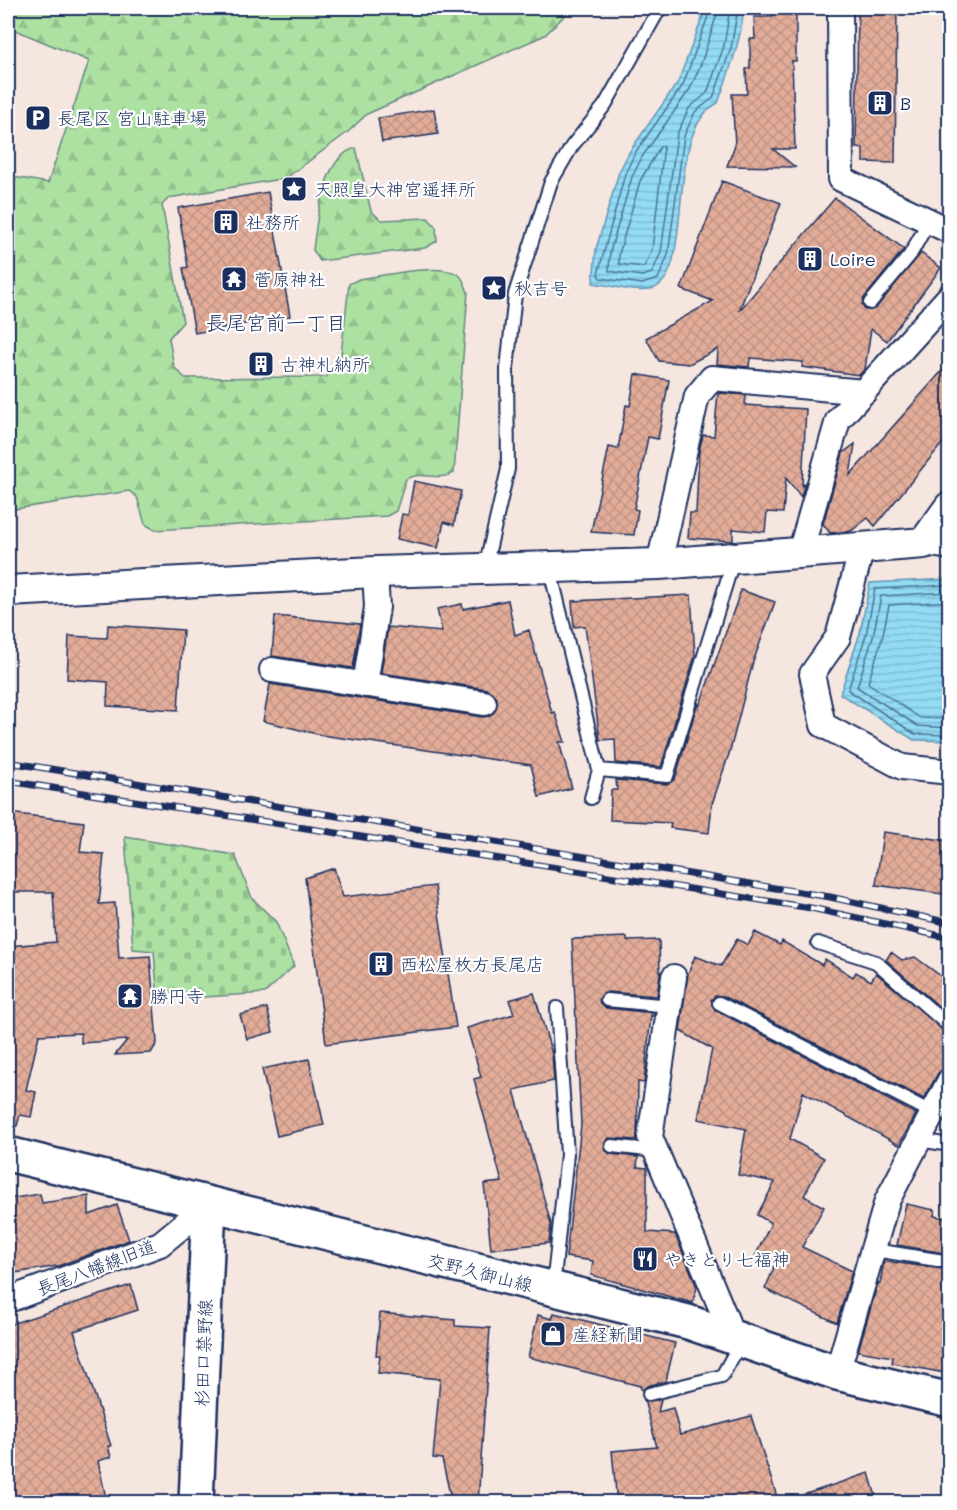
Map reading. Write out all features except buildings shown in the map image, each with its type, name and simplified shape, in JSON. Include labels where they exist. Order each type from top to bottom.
[{"type":"main road","name":"交野久御山線","points":[[8,1154],[688,1322],[837,1373],[950,1400]]},
{"type":"main road","name":"杉田口禁野線","points":[[196,1503],[209,1204]]},
{"type":"street","points":[[840,8],[841,179],[939,226]]},
{"type":"street","points":[[800,553],[838,420],[950,296]]},
{"type":"street","points":[[658,564],[697,396],[712,378],[864,392]]},
{"type":"street","points":[[8,591],[375,572],[658,564],[862,548],[937,545],[950,507]]},
{"type":"street","points":[[862,548],[838,637],[812,674],[823,724],[902,767],[950,772]]},
{"type":"street","points":[[364,685],[377,607],[375,572]]},
{"type":"street","points":[[272,670],[484,703]]},
{"type":"street","points":[[674,977],[650,1137],[727,1323],[736,1337]]},
{"type":"street","points":[[837,1373],[887,1201],[950,1080]]},
{"type":"street","name":"長尾八幡線旧道","points":[[8,1300],[160,1244],[209,1204]]},
{"type":"lane","points":[[485,568],[508,469],[507,369],[514,294],[552,182],[572,146],[605,105],[660,8]]},
{"type":"lane","points":[[870,303],[910,255],[939,226]]},
{"type":"lane","points":[[599,770],[667,776],[734,557]]},
{"type":"lane","points":[[549,566],[599,770],[591,798]]},
{"type":"lane","points":[[818,943],[876,962],[950,1027]]},
{"type":"lane","points":[[607,1000],[670,1006]]},
{"type":"lane","points":[[719,1003],[933,1113]]},
{"type":"lane","points":[[552,1290],[567,1154],[557,1008]]},
{"type":"lane","points":[[919,1140],[950,1145]]},
{"type":"lane","points":[[612,1146],[656,1151]]},
{"type":"lane","points":[[874,1250],[950,1262]]},
{"type":"lane","points":[[649,1394],[722,1376],[736,1337]]},
{"type":"green space","points":[[8,8],[572,8],[545,35],[367,114],[348,132],[286,178],[169,198],[162,205],[183,322],[169,338],[174,367],[185,378],[326,377],[340,363],[349,284],[359,279],[425,270],[450,271],[459,275],[468,292],[454,473],[406,479],[396,511],[387,516],[155,530],[145,524],[137,497],[129,491],[8,510],[8,176],[48,183],[89,61],[8,27]]},
{"type":"green space","points":[[356,148],[371,211],[381,220],[428,218],[436,227],[437,241],[425,248],[320,261],[313,250],[323,191],[336,163],[345,153]]},
{"type":"green space","points":[[125,837],[235,855],[252,898],[276,922],[294,966],[265,993],[158,1000],[154,951],[133,949]]},
{"type":"water","points":[[706,8],[744,8],[737,44],[718,103],[701,118],[690,142],[684,170],[678,232],[673,258],[665,278],[652,289],[645,290],[631,290],[593,283],[596,249],[619,172],[630,151],[678,82]]},
{"type":"water","points":[[949,579],[949,741],[914,740],[840,694],[860,633],[870,583]]},
{"type":"railway","points":[[8,762],[830,897],[950,923]]},
{"type":"railway","points":[[8,781],[811,908],[950,938]]},
{"type":"place","name":"B","points":[[880,103]]},
{"type":"place","name":"長尾区 宮山駐車場","points":[[38,118]]},
{"type":"place","name":"天照皇大神宮遥拝所","points":[[294,189]]},
{"type":"place","name":"社務所","points":[[226,222]]},
{"type":"place","name":"Loire","points":[[810,259]]},
{"type":"place","name":"菅原神社","points":[[234,279]]},
{"type":"place","name":"秋吉号","points":[[494,288]]},
{"type":"place","name":"古神札納所","points":[[261,364]]},
{"type":"place","name":"西松屋枚方長尾店","points":[[381,964]]},
{"type":"place","name":"勝円寺","points":[[130,996]]},
{"type":"place","name":"やきとり七福神","points":[[645,1259]]},
{"type":"place","name":"産経新聞","points":[[553,1334]]},
{"type":"district","name":"長尾宮前一丁目","points":[[276,322]]}]
